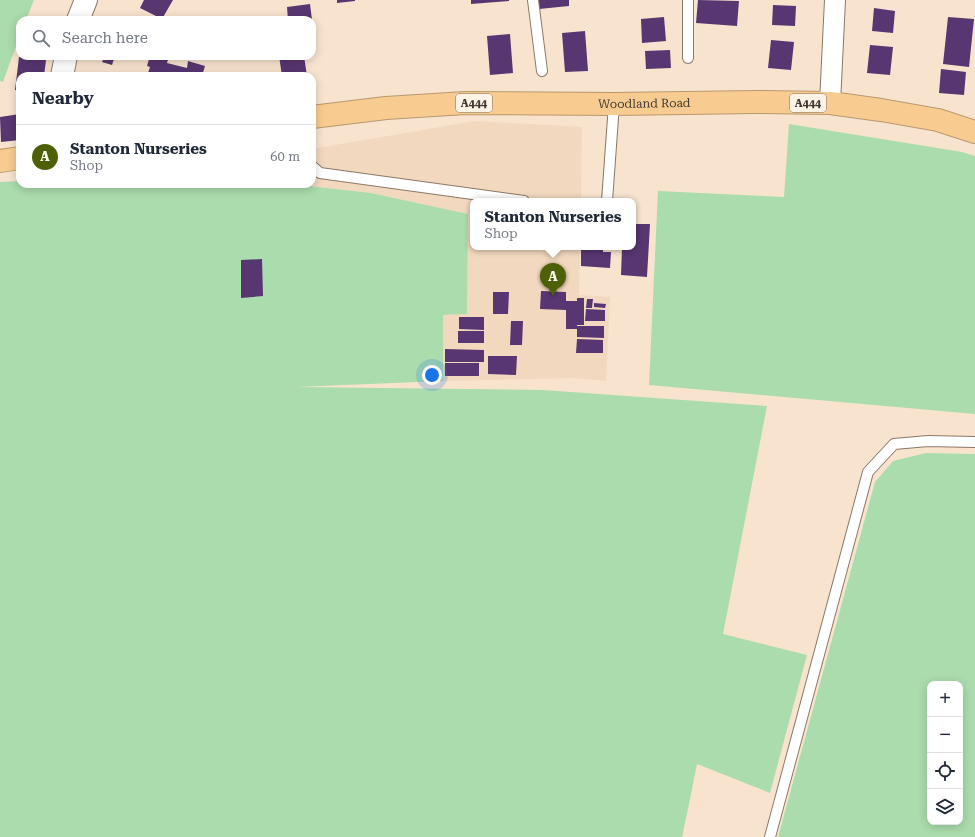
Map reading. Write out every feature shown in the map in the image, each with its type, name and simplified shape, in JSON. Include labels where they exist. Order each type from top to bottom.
[{"type":"highway","name":"Woodland Road","points":[[316,116],[386,108],[465,103],[614,104],[756,102],[830,104],[881,110],[938,120],[975,132]]},
{"type":"highway","points":[[0,161],[16,159]]},
{"type":"main road","points":[[80,16],[86,0]]},
{"type":"main road","points":[[63,72],[65,60]]},
{"type":"street","points":[[830,104],[835,0]]},
{"type":"lane","points":[[533,0],[542,71]]},
{"type":"lane","points":[[688,0],[688,58]]},
{"type":"lane","points":[[607,198],[614,104]]},
{"type":"lane","points":[[316,170],[320,173],[502,198]]},
{"type":"lane","points":[[770,837],[868,472],[894,444],[928,441],[975,442]]},
{"type":"shaded area","points":[[475,121],[582,127],[581,198],[470,198],[470,250],[580,250],[579,295],[610,297],[606,381],[574,378],[443,381],[443,315],[467,314],[468,214],[371,193],[316,187],[316,148]]},
{"type":"green space","points":[[0,0],[34,0],[28,16],[16,16],[16,46],[3,82],[0,81]]},
{"type":"green space","points":[[789,124],[962,152],[975,156],[975,414],[649,385],[658,191],[784,197]]},
{"type":"green space","points":[[16,181],[16,188],[316,187],[371,193],[468,214],[467,314],[443,315],[443,381],[296,387],[543,390],[767,406],[723,634],[807,655],[770,793],[697,764],[682,837],[0,837],[0,182]]},
{"type":"green space","points":[[926,453],[975,454],[975,837],[778,837],[875,482],[893,461]]},
{"type":"building","points":[[144,0],[173,0],[164,16],[156,16],[140,8]]},
{"type":"building","points":[[337,0],[355,0],[355,1],[337,3]]},
{"type":"building","points":[[471,0],[509,0],[509,1],[471,4]]},
{"type":"building","points":[[538,0],[569,0],[569,6],[539,9]]},
{"type":"building","points":[[698,0],[739,1],[737,26],[696,23]]},
{"type":"building","points":[[310,4],[312,16],[288,16],[287,7]]},
{"type":"building","points":[[773,5],[796,6],[795,26],[772,25]]},
{"type":"building","points":[[874,8],[895,11],[893,33],[872,31]]},
{"type":"building","points":[[664,17],[666,41],[642,43],[641,19]]},
{"type":"building","points":[[948,17],[974,19],[969,67],[943,64]]},
{"type":"building","points":[[585,31],[588,71],[565,72],[562,33]]},
{"type":"building","points":[[510,34],[513,73],[490,75],[487,36]]},
{"type":"building","points":[[771,40],[794,42],[791,70],[768,68]]},
{"type":"building","points":[[870,45],[893,47],[890,75],[867,73]]},
{"type":"building","points":[[670,50],[671,68],[646,69],[645,51]]},
{"type":"building","points":[[19,60],[46,60],[44,72],[17,72]]},
{"type":"building","points":[[103,60],[114,60],[112,65],[102,62]]},
{"type":"building","points":[[149,60],[168,60],[167,63],[187,68],[188,61],[205,66],[203,72],[148,72],[150,67],[147,66]]},
{"type":"building","points":[[280,60],[305,60],[306,72],[281,72]]},
{"type":"building","points":[[941,69],[966,72],[964,95],[939,93]]},
{"type":"building","points":[[16,115],[16,140],[1,142],[0,117]]},
{"type":"building","points":[[636,224],[650,224],[647,277],[621,275],[622,250],[636,250]]},
{"type":"building","points":[[581,250],[603,250],[603,252],[611,252],[610,268],[581,266]]},
{"type":"building","points":[[262,259],[263,296],[241,298],[241,260]]},
{"type":"building","points":[[541,291],[566,292],[566,301],[577,301],[577,298],[584,298],[584,325],[577,326],[604,326],[604,338],[577,337],[577,329],[566,329],[566,310],[540,309]]},
{"type":"building","points":[[493,292],[509,292],[508,314],[493,314]]},
{"type":"building","points":[[587,299],[593,299],[592,308],[586,308]]},
{"type":"building","points":[[594,303],[606,304],[605,308],[594,307]]},
{"type":"building","points":[[586,309],[605,310],[605,321],[585,321]]},
{"type":"building","points":[[459,317],[484,317],[484,330],[459,329]]},
{"type":"building","points":[[511,321],[523,321],[522,345],[510,345]]},
{"type":"building","points":[[458,331],[484,331],[484,343],[458,343]]},
{"type":"building","points":[[577,339],[603,340],[603,353],[576,353]]},
{"type":"building","points":[[445,349],[484,350],[484,362],[445,362]]},
{"type":"building","points":[[488,356],[517,356],[516,375],[488,374]]},
{"type":"building","points":[[445,363],[479,363],[479,376],[445,376]]},
{"type":"place","name":"Stanton Nurseries","points":[[553,296]]}]
